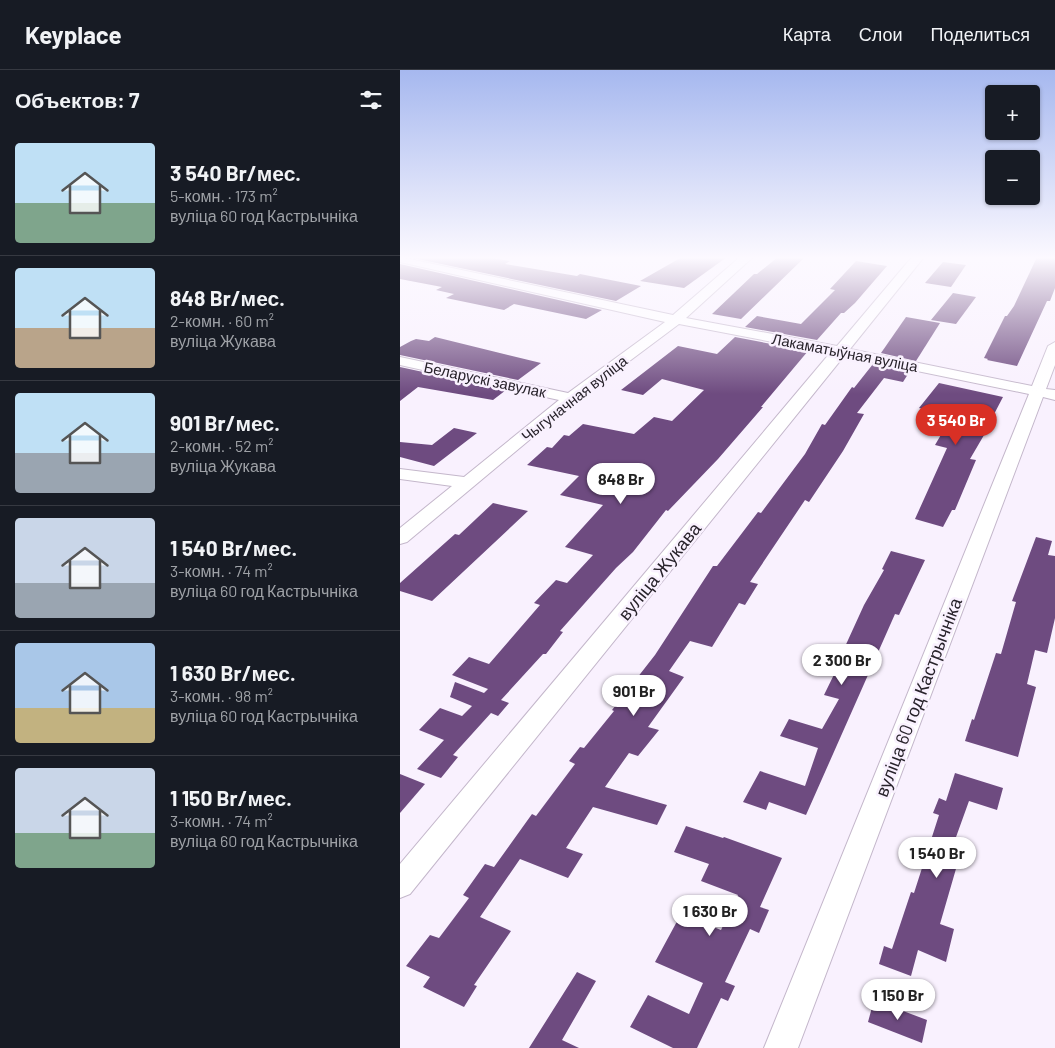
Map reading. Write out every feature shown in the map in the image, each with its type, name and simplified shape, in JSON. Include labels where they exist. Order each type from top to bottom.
[{"type":"street","name":"Лакаматыўная вуліца","points":[[597,303],[676,320],[1046,393]]},
{"type":"street","name":"Чыгуначная вуліца","points":[[400,538],[571,398],[676,320],[696,303]]},
{"type":"street","name":"вуліца Жукава","points":[[400,886],[880,303]]},
{"type":"street","name":"вуліца 60 год Кастрычніка","points":[[781,1048],[1046,393],[1055,346]]},
{"type":"street","name":"Беларускі завулак","points":[[400,361],[571,398]]},
{"type":"street","points":[[400,474],[468,483]]},
{"type":"building","points":[[468,303],[570,303],[602,310],[586,319],[514,304],[504,310]]},
{"type":"building","points":[[724,303],[758,303],[741,319],[712,314]]},
{"type":"building","points":[[822,303],[855,303],[844,313],[841,313],[817,340],[745,327],[757,316],[801,324]]},
{"type":"building","points":[[945,303],[972,303],[956,324],[931,320]]},
{"type":"building","points":[[1016,303],[1046,303],[1017,366],[987,360],[984,358],[1005,316]]},
{"type":"building","points":[[906,317],[940,323],[916,361],[881,353]]},
{"type":"building","points":[[435,337],[541,363],[518,380],[400,355],[400,347],[411,341],[416,339],[429,341]]},
{"type":"building","points":[[735,337],[808,351],[718,459],[668,511],[666,510],[633,552],[616,568],[560,631],[563,632],[546,654],[543,654],[501,700],[509,703],[498,716],[491,713],[453,755],[458,757],[441,778],[417,769],[444,740],[419,730],[440,708],[462,716],[472,706],[450,697],[455,682],[484,693],[488,689],[452,675],[469,657],[489,664],[540,605],[534,603],[556,580],[567,583],[593,555],[565,547],[603,505],[560,495],[579,476],[527,465],[547,447],[552,448],[564,435],[569,436],[583,424],[634,434],[654,417],[672,421],[704,390],[662,379],[643,395],[621,390],[678,346],[717,354]]},
{"type":"building","points":[[873,364],[910,371],[903,382],[884,378],[857,413],[864,414],[843,451],[809,502],[805,500],[750,582],[758,584],[745,605],[739,603],[712,647],[690,641],[669,671],[684,677],[648,727],[659,730],[638,756],[629,753],[605,787],[667,805],[657,825],[593,807],[566,848],[583,854],[568,878],[520,859],[480,917],[511,931],[474,985],[477,986],[464,1007],[423,987],[430,977],[406,966],[430,935],[439,938],[469,898],[463,895],[485,864],[494,867],[532,814],[536,816],[575,764],[569,761],[580,747],[584,748],[614,711],[612,710],[655,655],[713,566],[717,566],[758,512],[761,513],[805,454],[822,424],[825,425],[852,387],[854,388]]},
{"type":"building","points":[[400,367],[506,390],[493,400],[418,387],[400,401]]},
{"type":"building","points":[[939,383],[1003,397],[992,418],[994,418],[970,459],[976,460],[955,510],[952,510],[943,527],[915,519],[947,448],[935,445],[952,416],[919,408]]},
{"type":"building","points":[[454,428],[477,433],[434,466],[400,457],[400,442],[432,445]]},
{"type":"building","points":[[493,503],[528,511],[432,601],[400,591],[400,583],[455,534],[459,535]]},
{"type":"building","points":[[1036,537],[1052,541],[1048,555],[1055,556],[1055,618],[1047,653],[1035,650],[1027,684],[1036,687],[1018,757],[965,741],[972,719],[974,720],[996,653],[1001,654],[1016,602],[1012,601]]},
{"type":"building","points":[[891,551],[925,560],[899,615],[895,614],[806,815],[769,802],[766,810],[743,802],[760,771],[805,786],[818,748],[780,736],[789,719],[822,729],[839,699],[824,695],[845,652],[843,651],[864,605],[884,570],[882,569]]},
{"type":"building","points":[[955,773],[1003,788],[997,810],[969,801],[951,851],[960,855],[940,924],[954,929],[946,962],[918,950],[911,976],[879,964],[884,946],[892,949],[911,892],[914,893],[939,815],[933,813],[939,798],[946,801]]},
{"type":"building","points":[[400,774],[425,784],[400,813]]},
{"type":"building","points":[[686,826],[724,837],[782,858],[760,907],[769,910],[759,933],[750,929],[725,982],[735,986],[728,1001],[721,998],[697,1048],[673,1048],[630,1027],[648,995],[689,1014],[703,983],[655,962],[681,914],[721,930],[738,895],[701,881],[709,864],[674,852]]},
{"type":"building","points":[[577,972],[596,981],[562,1040],[579,1048],[529,1048]]},
{"type":"building","points":[[874,1000],[927,1020],[922,1043],[868,1022]]}]
